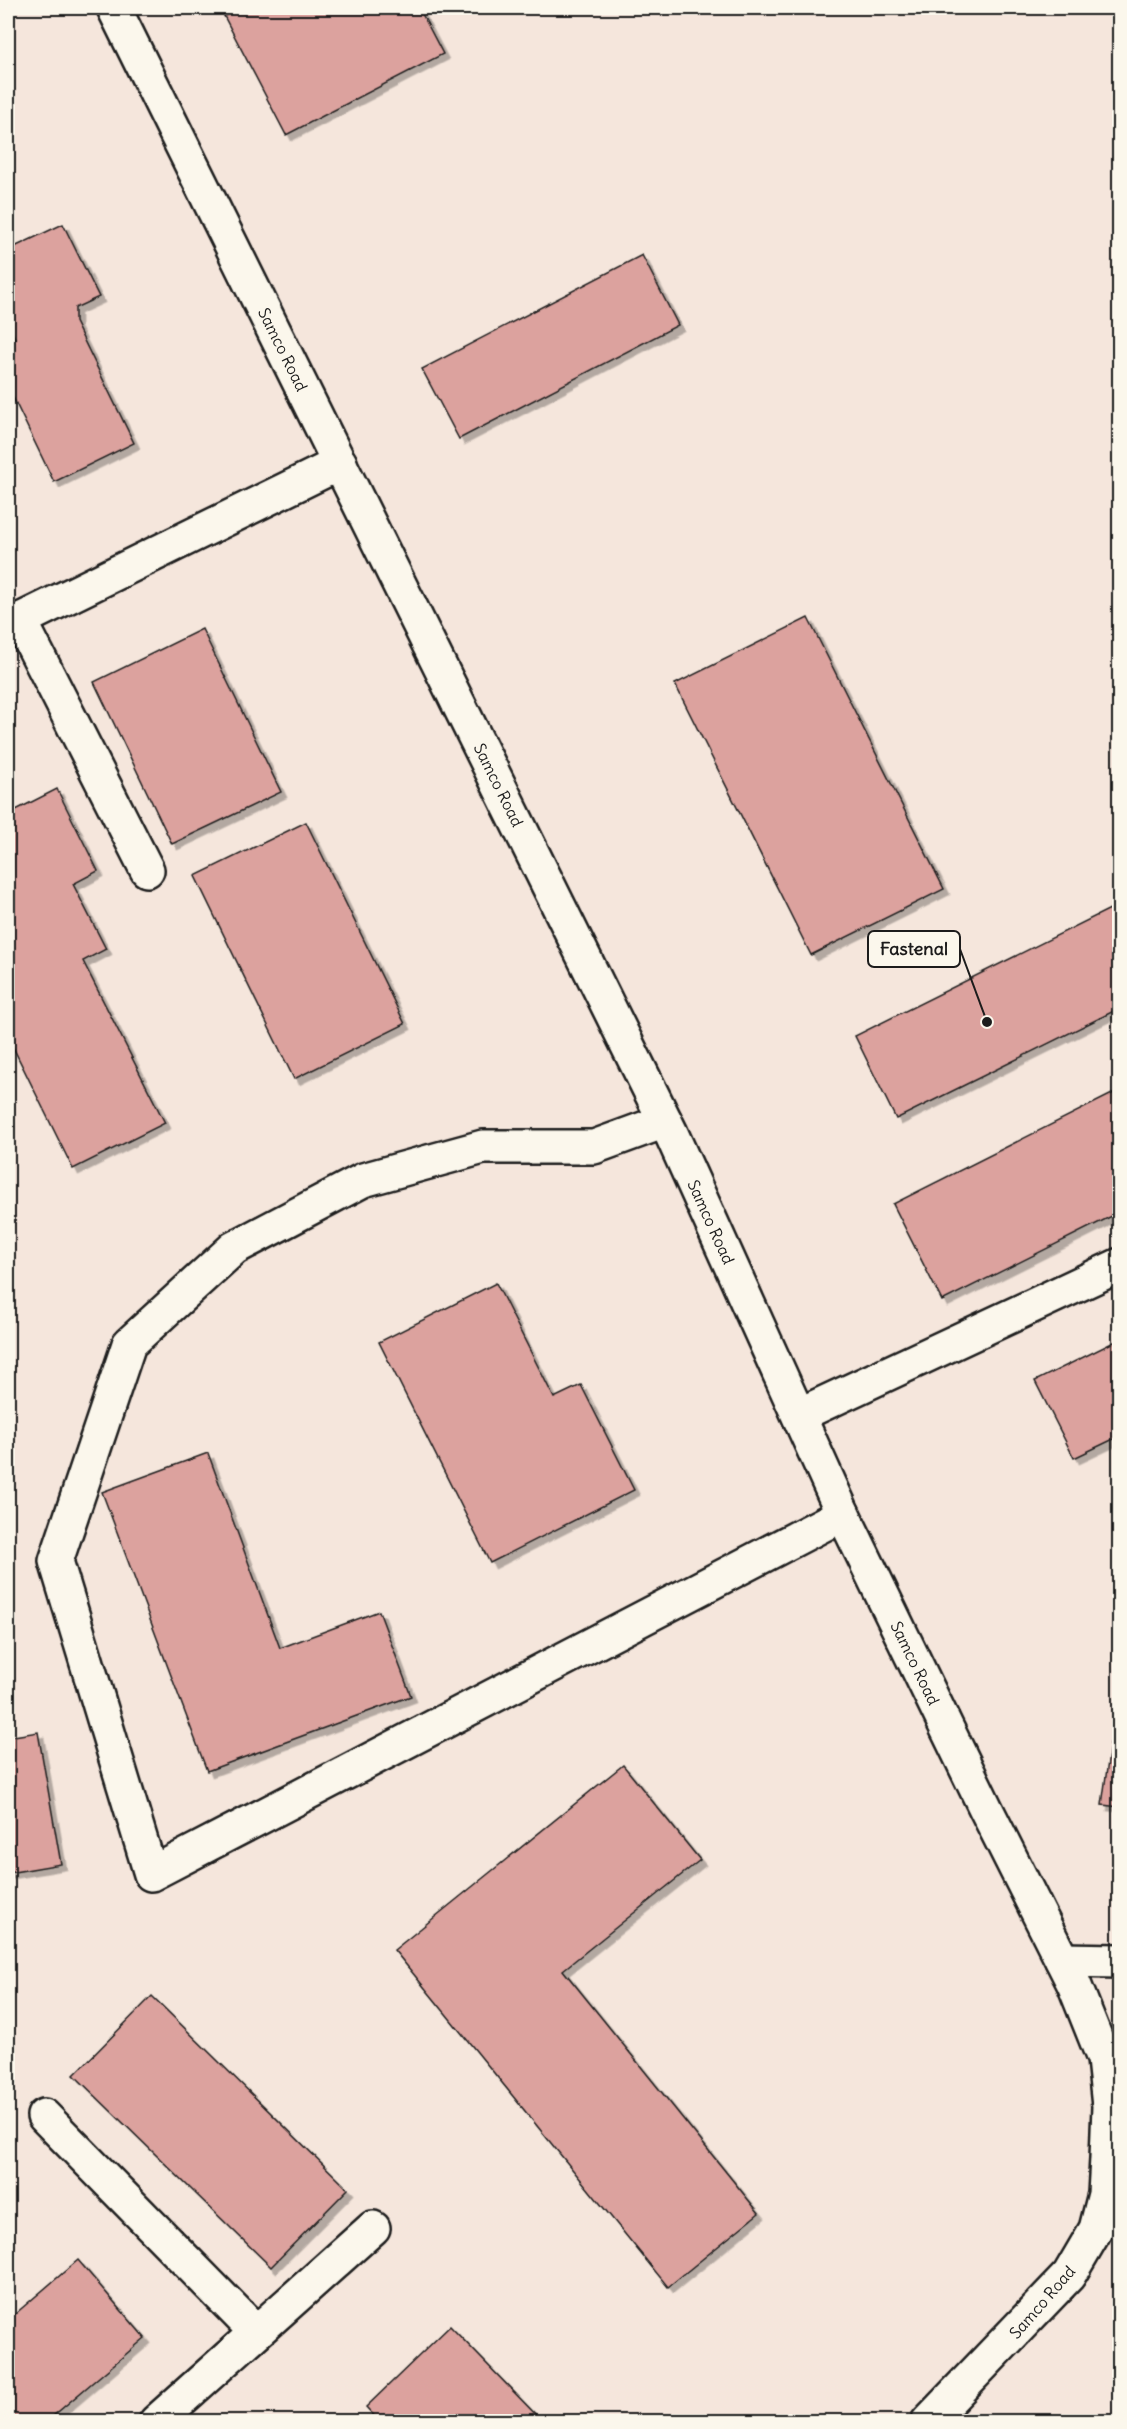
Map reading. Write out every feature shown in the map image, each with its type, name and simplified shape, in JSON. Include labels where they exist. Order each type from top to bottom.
[{"type":"street","name":"Samco Road","points":[[114,8],[665,1121],[843,1514],[1062,1960],[1104,2059],[1109,2106],[1107,2158],[1105,2194],[1096,2229],[1069,2275],[928,2421]]},
{"type":"street","points":[[147,870],[14,623],[340,463]]},
{"type":"street","points":[[665,1121],[594,1147],[483,1147],[363,1180],[234,1248],[129,1344],[56,1561],[151,1874],[843,1514]]},
{"type":"street","points":[[799,1415],[1119,1264]]},
{"type":"street","points":[[1062,1960],[1119,1960]]},
{"type":"street","points":[[44,2116],[256,2332]]},
{"type":"street","points":[[156,2421],[373,2228]]},
{"type":"building","points":[[240,8],[419,8],[443,54],[286,135],[224,16]]},
{"type":"building","points":[[63,224],[99,297],[75,308],[75,322],[134,443],[54,482],[8,387],[8,341],[15,338],[8,322],[8,250]]},
{"type":"building","points":[[642,255],[678,325],[459,439],[422,369]]},
{"type":"building","points":[[808,618],[944,889],[811,955],[675,684]]},
{"type":"building","points":[[202,629],[281,792],[172,844],[94,682]]},
{"type":"building","points":[[57,789],[98,871],[73,884],[106,949],[83,961],[165,1123],[73,1169],[8,1037],[8,1003],[11,1001],[8,994],[8,814]]},
{"type":"building","points":[[306,822],[405,1024],[294,1079],[195,876]]},
{"type":"building","points":[[1120,904],[1120,1008],[896,1119],[855,1036]]},
{"type":"building","points":[[1120,1090],[1120,1212],[942,1301],[893,1204]]},
{"type":"building","points":[[496,1283],[554,1398],[581,1385],[634,1490],[490,1563],[379,1342]]},
{"type":"building","points":[[1120,1339],[1120,1436],[1074,1458],[1035,1381]]},
{"type":"building","points":[[208,1453],[280,1648],[379,1611],[411,1696],[207,1771],[102,1492]]},
{"type":"building","points":[[38,1732],[61,1864],[8,1873],[8,1737]]},
{"type":"building","points":[[1112,1732],[1120,1733],[1120,1807],[1102,1805]]},
{"type":"building","points":[[623,1765],[700,1860],[563,1970],[759,2213],[668,2287],[394,1950]]},
{"type":"building","points":[[152,1996],[348,2189],[271,2267],[74,2075]]},
{"type":"building","points":[[78,2260],[145,2338],[46,2422],[8,2422],[8,2320]]},
{"type":"building","points":[[450,2326],[543,2422],[380,2422],[366,2407]]},
{"type":"place","name":"Fastenal","points":[[987,1022]]}]
